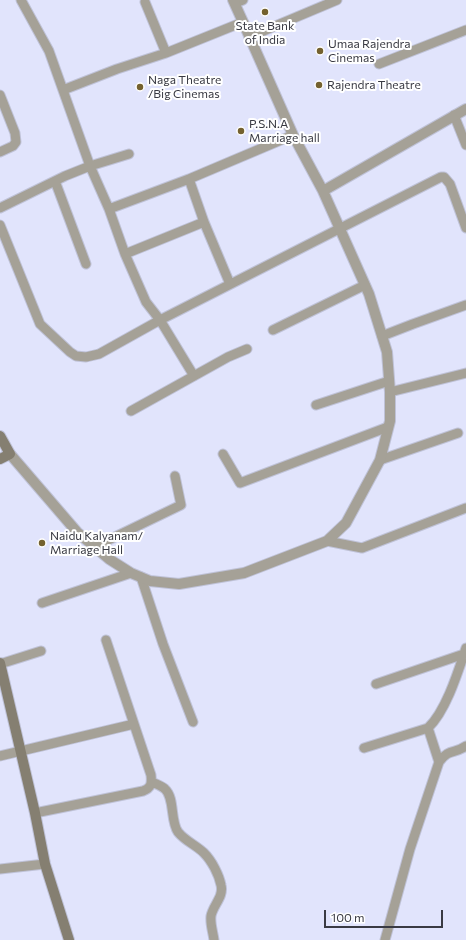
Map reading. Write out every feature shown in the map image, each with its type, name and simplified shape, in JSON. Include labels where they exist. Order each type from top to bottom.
[{"type":"main road","points":[[0,436],[10,454],[0,459]]},
{"type":"main road","points":[[0,663],[35,813],[45,864],[69,940]]},
{"type":"street","points":[[20,0],[49,51],[90,166],[146,302],[160,320],[194,376]]},
{"type":"street","points":[[249,37],[337,0]]},
{"type":"street","points":[[10,454],[77,532],[94,547],[131,573],[150,581],[179,584],[244,573],[327,541],[346,523],[380,460],[390,421],[390,392],[387,352],[365,284],[322,191],[292,135],[249,37],[237,1]]},
{"type":"street","points":[[145,2],[166,53]]},
{"type":"street","points":[[63,90],[117,69],[166,53],[243,22]]},
{"type":"street","points":[[379,64],[466,30]]},
{"type":"street","points":[[0,95],[15,133],[16,142],[13,146],[0,152]]},
{"type":"street","points":[[322,191],[466,109]]},
{"type":"street","points":[[454,115],[466,145]]},
{"type":"street","points":[[109,209],[189,179],[292,135]]},
{"type":"street","points":[[0,208],[55,181],[90,166],[129,154]]},
{"type":"street","points":[[0,225],[40,324],[70,352],[76,356],[86,357],[99,354],[160,320],[441,177],[450,184],[466,228]]},
{"type":"street","points":[[189,179],[204,222],[230,284]]},
{"type":"street","points":[[55,181],[86,264]]},
{"type":"street","points":[[125,254],[204,222]]},
{"type":"street","points":[[273,330],[365,284]]},
{"type":"street","points":[[382,336],[466,306]]},
{"type":"street","points":[[131,410],[247,349]]},
{"type":"street","points":[[390,392],[466,373]]},
{"type":"street","points":[[316,405],[389,381]]},
{"type":"street","points":[[223,454],[240,483],[388,427]]},
{"type":"street","points":[[380,460],[458,434]]},
{"type":"street","points":[[94,547],[181,505],[175,476]]},
{"type":"street","points":[[327,541],[362,548],[466,508]]},
{"type":"street","points":[[42,603],[131,573]]},
{"type":"street","points":[[141,576],[163,644],[192,722]]},
{"type":"street","points":[[35,813],[143,792],[149,788],[152,782],[151,775],[106,640]]},
{"type":"street","points":[[0,663],[41,651]]},
{"type":"street","points":[[376,684],[465,651]]},
{"type":"street","points":[[364,748],[428,728],[433,723],[445,702],[465,651]]},
{"type":"street","points":[[0,756],[134,724]]},
{"type":"street","points":[[428,728],[439,762]]},
{"type":"street","points":[[384,940],[410,849],[439,762],[448,752],[461,749],[466,746]]},
{"type":"street","points":[[152,782],[166,789],[170,796],[174,825],[177,831],[182,837],[204,853],[214,868],[222,886],[222,893],[212,911],[211,918],[214,940]]},
{"type":"street","points":[[0,869],[45,864]]},
{"type":"place","name":"State Bank of India","points":[[265,12]]},
{"type":"place","name":"Umaa Rajendra Cinemas","points":[[320,51]]},
{"type":"place","name":"Rajendra Theatre","points":[[319,85]]},
{"type":"place","name":"Naga Theatre /Big Cinemas","points":[[140,87]]},
{"type":"place","name":"P.S.N.A Marriage hall","points":[[241,131]]},
{"type":"place","name":"Naidu Kalyanam/ Marriage Hall","points":[[42,543]]}]
